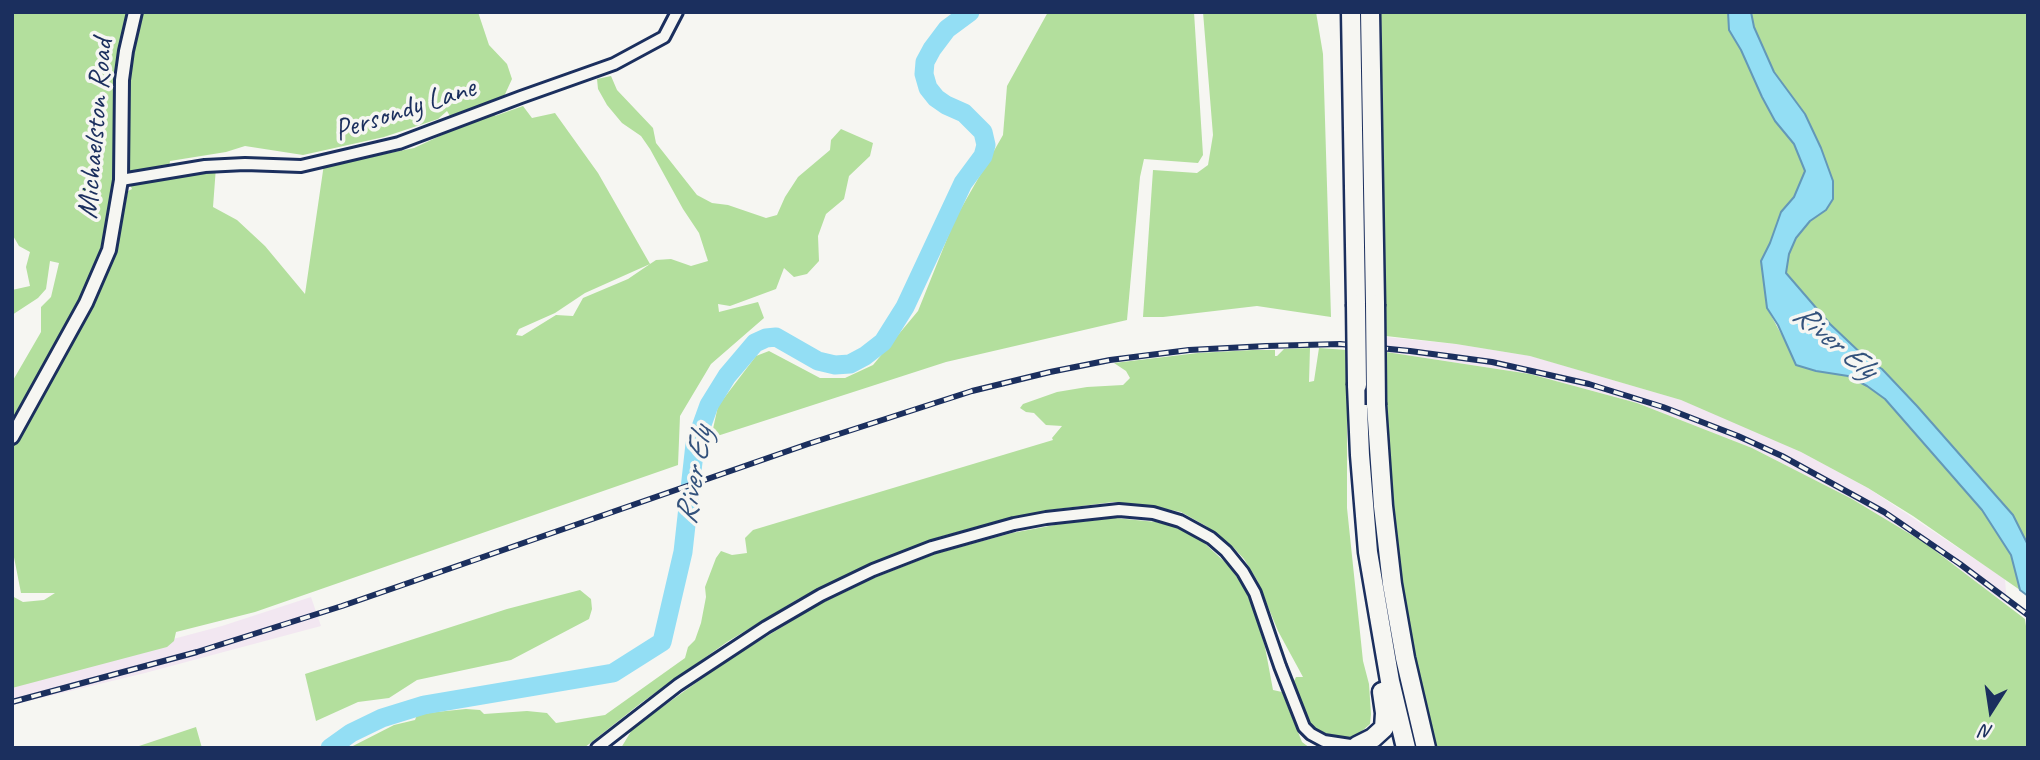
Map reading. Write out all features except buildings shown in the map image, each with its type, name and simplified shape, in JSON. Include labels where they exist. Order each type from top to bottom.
[{"type":"highway","points":[[1351,12],[1360,455],[1376,609],[1406,748]]},
{"type":"highway","points":[[1370,12],[1376,405],[1382,506],[1391,584],[1426,748]]},
{"type":"highway","points":[[1360,455],[1359,514],[1363,576],[1386,720],[1379,733],[1360,747]]},
{"type":"street","name":"Michaelston Road","points":[[12,437],[105,263],[113,238],[121,180],[122,80],[135,12]]},
{"type":"street","name":"Persondy Lane","points":[[121,180],[205,166],[301,166],[399,144],[614,64],[664,37],[677,12]]},
{"type":"street","points":[[597,748],[678,685],[766,627],[821,595],[873,570],[932,547],[1014,524],[1119,510],[1153,513],[1180,521],[1211,538],[1226,551],[1255,593],[1304,727],[1324,741],[1360,747]]},
{"type":"shaded area","points":[[1386,337],[1456,344],[1531,356],[1681,400],[1743,425],[1868,488],[2005,579],[2007,605],[1925,543],[1852,499],[1752,448],[1637,403],[1530,374],[1386,352]]},
{"type":"shaded area","points":[[311,597],[321,626],[12,705],[12,682],[222,626]]},
{"type":"green space","points":[[12,12],[478,12],[489,45],[507,64],[512,79],[495,116],[523,106],[532,118],[555,113],[598,173],[650,264],[656,260],[671,259],[691,266],[708,261],[699,233],[650,149],[641,136],[622,123],[607,105],[598,89],[597,79],[611,76],[617,90],[653,128],[656,143],[697,195],[712,203],[728,205],[766,218],[777,215],[798,177],[830,150],[831,140],[841,129],[873,143],[870,156],[849,176],[844,199],[826,214],[818,236],[819,261],[807,274],[794,277],[784,268],[776,289],[730,306],[718,304],[719,312],[758,302],[764,318],[711,364],[680,416],[678,465],[255,612],[176,632],[174,641],[167,647],[12,688],[12,596],[23,602],[44,600],[55,593],[21,593],[12,547],[12,382],[41,332],[41,307],[51,297],[59,263],[50,261],[46,289],[38,298],[12,315],[12,290],[30,286],[26,267],[30,252],[19,246],[12,234]],"holes":[[[447,111],[457,128],[414,148],[324,164],[305,294],[265,246],[237,220],[213,207],[216,167],[169,167],[170,161],[226,152],[245,146],[303,155],[384,137],[438,119]],[[116,155],[132,189],[128,191],[124,211],[110,241]],[[650,264],[628,279],[583,298],[573,316],[556,315],[522,336],[516,335],[519,329],[555,313],[585,293]]]},
{"type":"green space","points":[[1048,12],[1194,12],[1203,155],[1198,163],[1144,159],[1127,320],[946,362],[711,438],[718,406],[756,356],[769,351],[820,378],[845,378],[873,365],[918,311],[955,219],[1003,135],[1007,86]]},
{"type":"green space","points":[[1203,12],[1316,12],[1323,54],[1331,317],[1257,306],[1143,317],[1153,170],[1197,173],[1208,165],[1213,135]]},
{"type":"green space","points":[[1381,12],[1728,12],[1729,31],[1775,121],[1794,144],[1805,171],[1794,197],[1781,212],[1761,261],[1767,308],[1787,345],[1816,371],[1848,376],[1885,399],[1982,510],[2011,555],[2020,590],[1868,488],[1801,452],[1681,400],[1530,356],[1386,336]]},
{"type":"green space","points":[[1751,12],[2028,12],[2028,545],[2013,515],[1882,369],[1868,360],[1830,324],[1786,273],[1789,254],[1796,238],[1810,221],[1826,210],[1833,199],[1833,181],[1805,114],[1774,72],[1754,27]]},
{"type":"green space","points":[[1310,348],[1309,382],[1314,381],[1319,348],[1347,350],[1347,508],[1371,714],[1370,724],[1354,738],[1323,735],[1307,724],[1294,694],[1293,683],[1296,677],[1303,677],[1278,631],[1257,580],[1233,547],[1206,526],[1181,512],[1113,502],[1050,510],[979,526],[939,537],[869,564],[798,599],[727,642],[641,703],[584,748],[349,748],[394,725],[415,720],[417,715],[436,712],[466,709],[480,710],[484,714],[527,711],[547,713],[556,723],[605,715],[685,658],[701,623],[705,587],[716,558],[721,551],[732,555],[747,553],[745,538],[753,530],[1053,440],[1062,426],[1046,425],[1034,413],[1020,408],[1023,404],[1057,392],[1123,385],[1130,378],[1126,371],[1114,363],[1198,353],[1253,350],[1275,350],[1277,356],[1284,349]]},
{"type":"green space","points":[[1386,352],[1530,374],[1637,403],[1752,448],[1852,499],[1925,543],[2025,619],[2028,640],[2028,748],[1435,748],[1418,681],[1396,553],[1387,463]]},
{"type":"green space","points":[[1115,518],[1177,527],[1200,539],[1229,566],[1245,589],[1255,614],[1265,647],[1273,690],[1282,692],[1302,742],[1310,748],[621,748],[633,728],[725,662],[816,606],[874,578],[935,554],[1012,533]]},
{"type":"green space","points":[[580,590],[591,599],[589,619],[511,660],[417,680],[389,698],[358,702],[316,721],[305,674],[507,609]]},
{"type":"green space","points":[[196,727],[202,748],[133,748]]},
{"type":"water","points":[[1728,12],[1751,12],[1754,27],[1774,72],[1805,114],[1833,181],[1833,199],[1826,210],[1810,221],[1796,238],[1789,254],[1786,273],[1830,324],[1868,360],[1882,369],[1917,406],[2013,515],[2028,545],[2028,596],[2020,590],[2011,555],[1982,510],[1885,399],[1848,376],[1796,365],[1767,308],[1761,261],[1781,212],[1794,197],[1805,171],[1794,144],[1775,121],[1729,30]]},
{"type":"waterway","name":"River Ely","points":[[330,748],[351,733],[382,718],[424,705],[613,673],[662,642],[683,552],[695,444],[709,405],[727,376],[755,343],[766,338],[776,337],[818,361],[835,365],[850,364],[883,342],[905,307],[963,183],[983,156],[986,145],[983,132],[964,113],[936,98],[928,88],[924,74],[925,62],[932,49],[947,29],[970,12]]},
{"type":"railway","points":[[12,702],[197,652],[342,606],[808,444],[972,391],[1110,360],[1189,350],[1266,346],[1340,344],[1492,362],[1589,384],[1663,407],[1782,456],[1884,512],[2028,615]]}]
